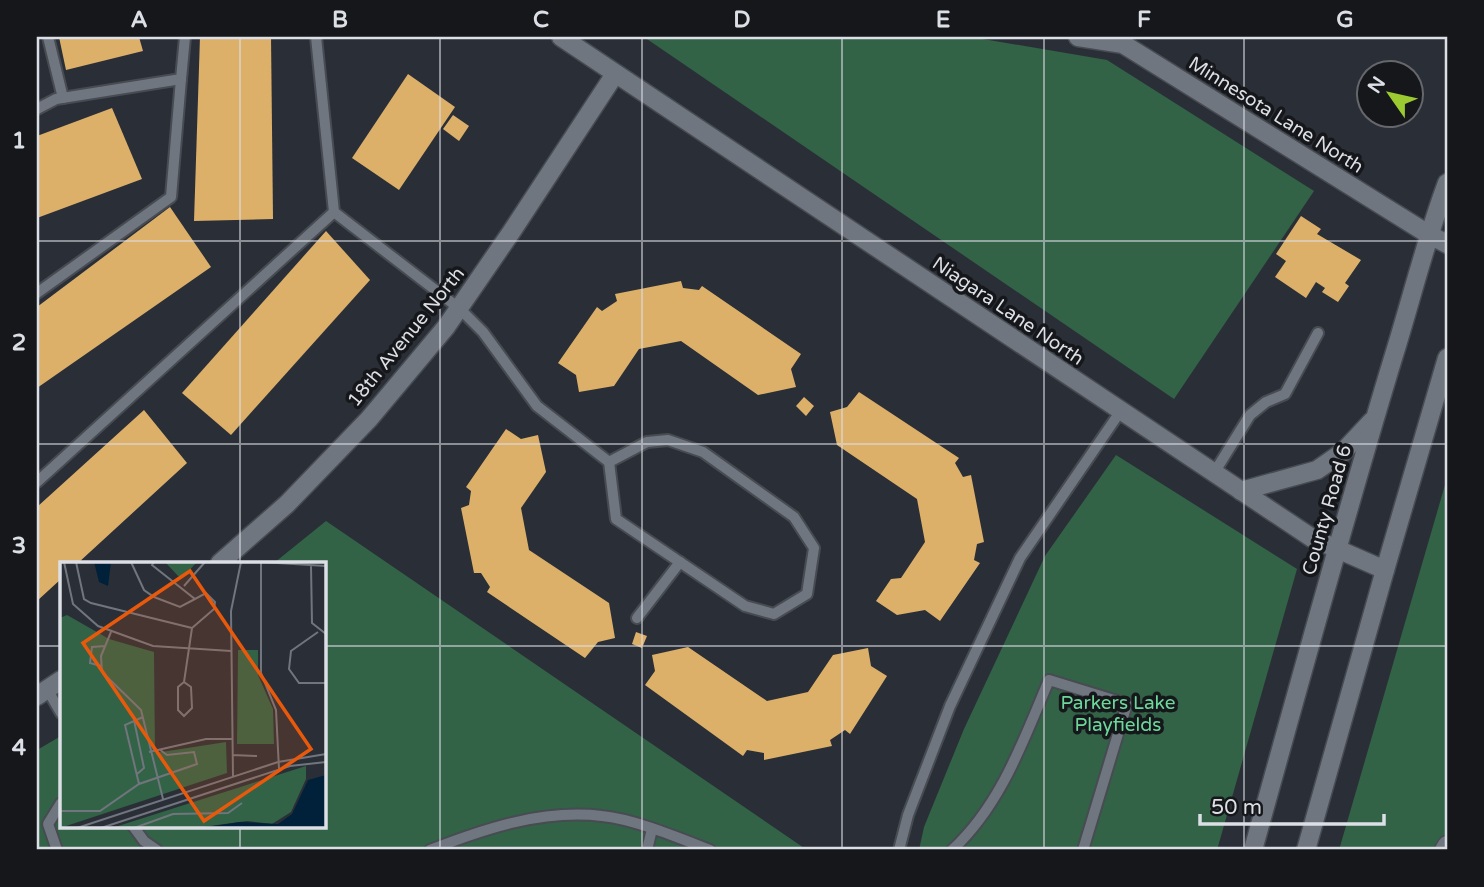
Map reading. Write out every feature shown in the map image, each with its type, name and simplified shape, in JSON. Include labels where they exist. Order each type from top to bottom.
[{"type":"street","name":"Niagara Lane North","points":[[561,37],[1312,538],[1385,570]]},
{"type":"street","name":"Minnesota Lane North","points":[[1078,37],[1123,44],[1447,244]]},
{"type":"street","name":"18th Avenue North","points":[[220,562],[287,504],[360,428],[460,309],[615,74]]},
{"type":"street","name":"County Road 6","points":[[1253,850],[1336,550],[1428,234],[1447,183]]},
{"type":"street","points":[[1306,850],[1447,358]]},
{"type":"street","points":[[1241,491],[1317,470],[1343,452],[1375,418]]},
{"type":"street","points":[[1444,850],[1447,845]]},
{"type":"lane","points":[[48,37],[63,98]]},
{"type":"lane","points":[[37,293],[170,197],[185,37]]},
{"type":"lane","points":[[316,37],[334,212],[460,309],[482,332],[537,407],[609,462],[616,519],[745,606],[774,614],[807,594],[814,548],[794,517],[703,452],[668,440],[647,442],[609,462]]},
{"type":"lane","points":[[37,109],[63,98],[181,79]]},
{"type":"lane","points":[[37,482],[334,212]]},
{"type":"lane","points":[[1214,473],[1250,415],[1266,402],[1285,394],[1318,333]]},
{"type":"lane","points":[[899,850],[908,816],[950,706],[1020,558],[1120,412]]},
{"type":"lane","points":[[637,618],[680,562]]},
{"type":"lane","points":[[952,850],[964,839],[992,802],[1020,750],[1049,680],[1127,704],[1083,850]]},
{"type":"lane","points":[[48,688],[60,711]]},
{"type":"lane","points":[[57,850],[48,824],[60,805]]},
{"type":"lane","points":[[430,850],[485,829],[542,817],[603,816],[652,829],[709,850]]},
{"type":"lane","points":[[134,828],[144,841],[157,850]]},
{"type":"lane","points":[[647,850],[652,829]]},
{"type":"green space","points":[[644,37],[971,37],[1107,60],[1314,191],[1174,399]]},
{"type":"green space","name":"Parkers Lake Playfields","points":[[1116,455],[1297,569],[1217,850],[919,850],[924,827],[964,729],[1045,556]]},
{"type":"green space","points":[[1447,478],[1447,850],[1339,850]]},
{"type":"green space","points":[[326,521],[807,850],[37,850],[37,750],[60,737],[60,828],[326,828],[326,562],[275,562]]},
{"type":"building","points":[[59,37],[139,37],[143,51],[66,70]]},
{"type":"building","points":[[200,37],[271,37],[273,219],[194,221]]},
{"type":"building","points":[[408,74],[455,107],[399,190],[352,158]]},
{"type":"building","points":[[112,108],[142,179],[37,218],[37,136]]},
{"type":"building","points":[[453,115],[469,126],[459,141],[443,129]]},
{"type":"building","points":[[170,207],[211,267],[37,388],[37,307]]},
{"type":"building","points":[[1301,216],[1321,229],[1317,234],[1361,260],[1345,283],[1349,286],[1338,302],[1322,292],[1325,288],[1316,282],[1306,298],[1275,277],[1286,261],[1276,254]]},
{"type":"building","points":[[326,231],[370,280],[231,435],[182,393]]},
{"type":"building","points":[[681,281],[683,288],[699,290],[702,286],[801,354],[791,369],[796,387],[758,395],[681,341],[639,349],[614,386],[579,392],[576,375],[558,363],[597,307],[602,311],[617,301],[615,294]]},
{"type":"building","points":[[859,392],[959,458],[955,463],[963,477],[971,475],[984,542],[977,544],[974,560],[980,563],[940,621],[925,610],[897,615],[876,601],[891,579],[901,578],[925,542],[917,499],[837,445],[830,412],[847,407]]},
{"type":"building","points":[[804,397],[814,406],[806,416],[796,406]]},
{"type":"building","points":[[144,410],[187,463],[79,562],[60,562],[60,580],[37,601],[37,507]]},
{"type":"building","points":[[506,429],[521,439],[538,435],[546,472],[521,508],[529,550],[609,603],[615,638],[598,642],[585,658],[487,592],[490,587],[481,573],[474,573],[461,508],[469,505],[471,491],[466,487]]},
{"type":"building","points":[[636,632],[647,636],[642,648],[632,644]]},
{"type":"building","points":[[688,647],[767,701],[808,692],[833,655],[868,648],[871,666],[887,676],[850,734],[845,730],[830,740],[832,746],[764,760],[764,753],[747,750],[743,756],[645,685],[655,671],[652,655]]}]
